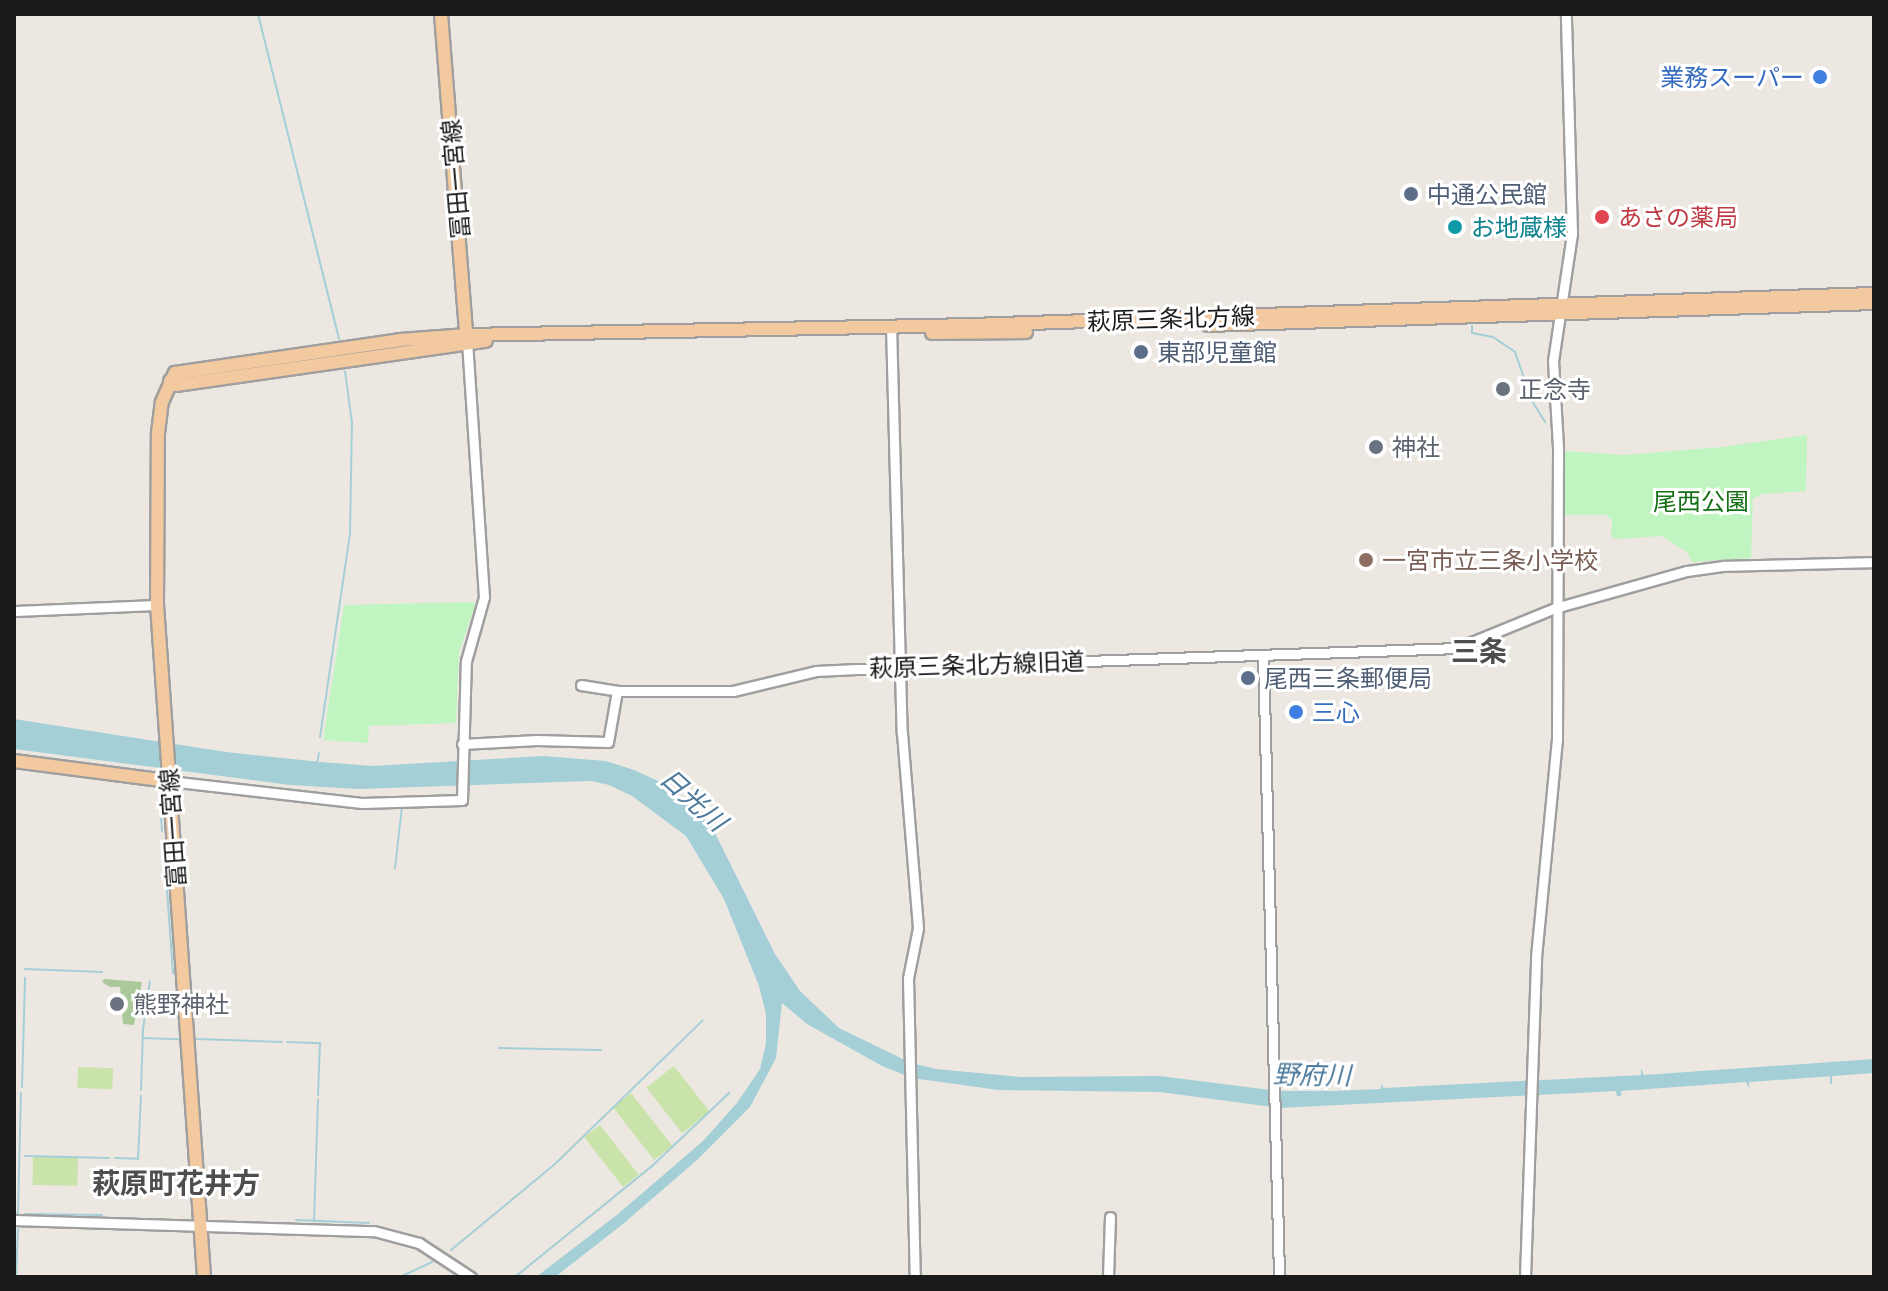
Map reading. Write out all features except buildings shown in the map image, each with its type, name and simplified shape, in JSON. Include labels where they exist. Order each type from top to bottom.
[{"type":"main road","name":"冨田一宮線","points":[[441,14],[467,339]]},
{"type":"main road","name":"萩原三条北方線","points":[[467,339],[891,329],[970,334],[1874,294]]},
{"type":"main road","name":"萩原三条北方線","points":[[1561,309],[1874,303]]},
{"type":"main road","name":"富田一宮線","points":[[204,1277],[157,605],[158,433],[162,402],[175,373],[400,340],[467,339]]},
{"type":"main road","points":[[14,761],[169,778]]},
{"type":"street","points":[[1525,1277],[1540,893],[1557,740],[1555,608],[1558,447],[1553,361],[1572,221],[1566,14]]},
{"type":"street","points":[[891,329],[900,667],[918,928],[908,978],[915,1277]]},
{"type":"street","points":[[169,778],[362,803],[462,800],[466,661],[484,597],[467,339]]},
{"type":"street","name":"萩原三条北方線旧道","points":[[581,685],[617,691],[733,691],[816,671],[1457,648],[1555,608],[1687,571],[1724,566],[1874,562]]},
{"type":"street","points":[[14,611],[157,605]]},
{"type":"street","points":[[1263,656],[1279,1277]]},
{"type":"street","points":[[462,744],[537,740],[608,742],[617,691]]},
{"type":"street","points":[[1108,1277],[1110,1217]]},
{"type":"street","points":[[14,1220],[390,1233],[432,1249],[471,1277]]},
{"type":"green space","name":"尾西公園","points":[[1807,435],[1806,491],[1762,494],[1753,499],[1751,558],[1692,562],[1688,553],[1662,536],[1616,539],[1611,536],[1612,520],[1606,515],[1563,515],[1565,451],[1624,455],[1722,447]]},
{"type":"green space","points":[[473,602],[475,605],[459,652],[456,723],[369,726],[368,743],[323,740],[344,605]]},
{"type":"green space","points":[[104,979],[142,982],[134,1025],[123,1024],[120,987],[110,987],[102,982]]},
{"type":"green space","points":[[674,1066],[710,1112],[682,1133],[646,1088]]},
{"type":"green space","points":[[78,1067],[113,1068],[112,1089],[77,1088]]},
{"type":"green space","points":[[631,1093],[672,1146],[654,1160],[613,1107]]},
{"type":"green space","points":[[600,1125],[639,1175],[623,1187],[584,1137]]},
{"type":"green space","points":[[33,1157],[78,1158],[78,1186],[33,1185]]},
{"type":"water","points":[[14,719],[226,752],[321,762],[372,766],[543,756],[606,761],[634,770],[658,781],[708,819],[775,954],[800,991],[839,1028],[911,1063],[936,1069],[1021,1077],[1160,1076],[1278,1091],[1381,1089],[1381,1084],[1384,1088],[1641,1075],[1641,1068],[1644,1075],[1874,1059],[1874,1073],[1749,1082],[1749,1088],[1746,1082],[1621,1091],[1621,1096],[1617,1096],[1616,1091],[1279,1108],[1160,1092],[998,1090],[912,1078],[882,1066],[807,1024],[782,1003],[776,1058],[750,1107],[697,1160],[623,1224],[555,1277],[536,1277],[618,1214],[703,1141],[737,1103],[760,1069],[766,1043],[766,1014],[759,986],[724,899],[686,836],[632,796],[609,785],[591,781],[359,789],[290,785],[14,749]]},
{"type":"waterway","points":[[258,14],[339,339]]},
{"type":"waterway","points":[[1472,326],[1472,333],[1493,337],[1515,352],[1532,401],[1545,422]]},
{"type":"waterway","points":[[320,737],[350,534],[352,423],[345,371]]},
{"type":"waterway","points":[[317,764],[319,753]]},
{"type":"waterway","points":[[159,788],[162,831]]},
{"type":"waterway","points":[[395,868],[402,807]]},
{"type":"waterway","points":[[164,848],[173,974]]},
{"type":"waterway","points":[[25,969],[102,972]]},
{"type":"waterway","points":[[22,1087],[25,978]]},
{"type":"waterway","points":[[141,1090],[143,1030],[150,981]]},
{"type":"waterway","points":[[451,1250],[555,1164],[703,1020]]},
{"type":"waterway","points":[[143,1038],[178,1039]]},
{"type":"waterway","points":[[197,1039],[282,1042]]},
{"type":"waterway","points":[[287,1042],[320,1043],[318,1095]]},
{"type":"waterway","points":[[499,1048],[601,1050]]},
{"type":"waterway","points":[[1831,1074],[1831,1083]]},
{"type":"waterway","points":[[14,1213],[18,1214],[21,1093]]},
{"type":"waterway","points":[[515,1277],[651,1167],[729,1093]]},
{"type":"waterway","points":[[115,1158],[138,1159],[141,1096]]},
{"type":"waterway","points":[[314,1221],[318,1100]]},
{"type":"waterway","points":[[25,1156],[109,1158]]},
{"type":"waterway","points":[[25,1214],[102,1215]]},
{"type":"waterway","points":[[296,1220],[369,1223]]},
{"type":"waterway","points":[[16,1277],[18,1229]]},
{"type":"waterway","points":[[400,1277],[434,1261]]},
{"type":"place","name":"業務スーパー","points":[[1820,77]]},
{"type":"place","name":"中通公民館","points":[[1411,194]]},
{"type":"place","name":"あさの薬局","points":[[1602,217]]},
{"type":"place","name":"お地蔵様","points":[[1455,227]]},
{"type":"place","name":"東部児童館","points":[[1141,352]]},
{"type":"place","name":"正念寺","points":[[1503,389]]},
{"type":"place","name":"神社","points":[[1376,447]]},
{"type":"place","name":"一宮市立三条小学校","points":[[1366,560]]},
{"type":"place","name":"尾西三条郵便局","points":[[1248,678]]},
{"type":"place","name":"三心","points":[[1296,712]]},
{"type":"place","name":"熊野神社","points":[[117,1004]]},
{"type":"district","name":"三条","points":[[1479,650]]},
{"type":"district","name":"萩原町花井方","points":[[176,1182]]},
{"type":"water label","name":"日光川","points":[[694,799]]},
{"type":"water label","name":"野府川","points":[[1312,1074]]}]
